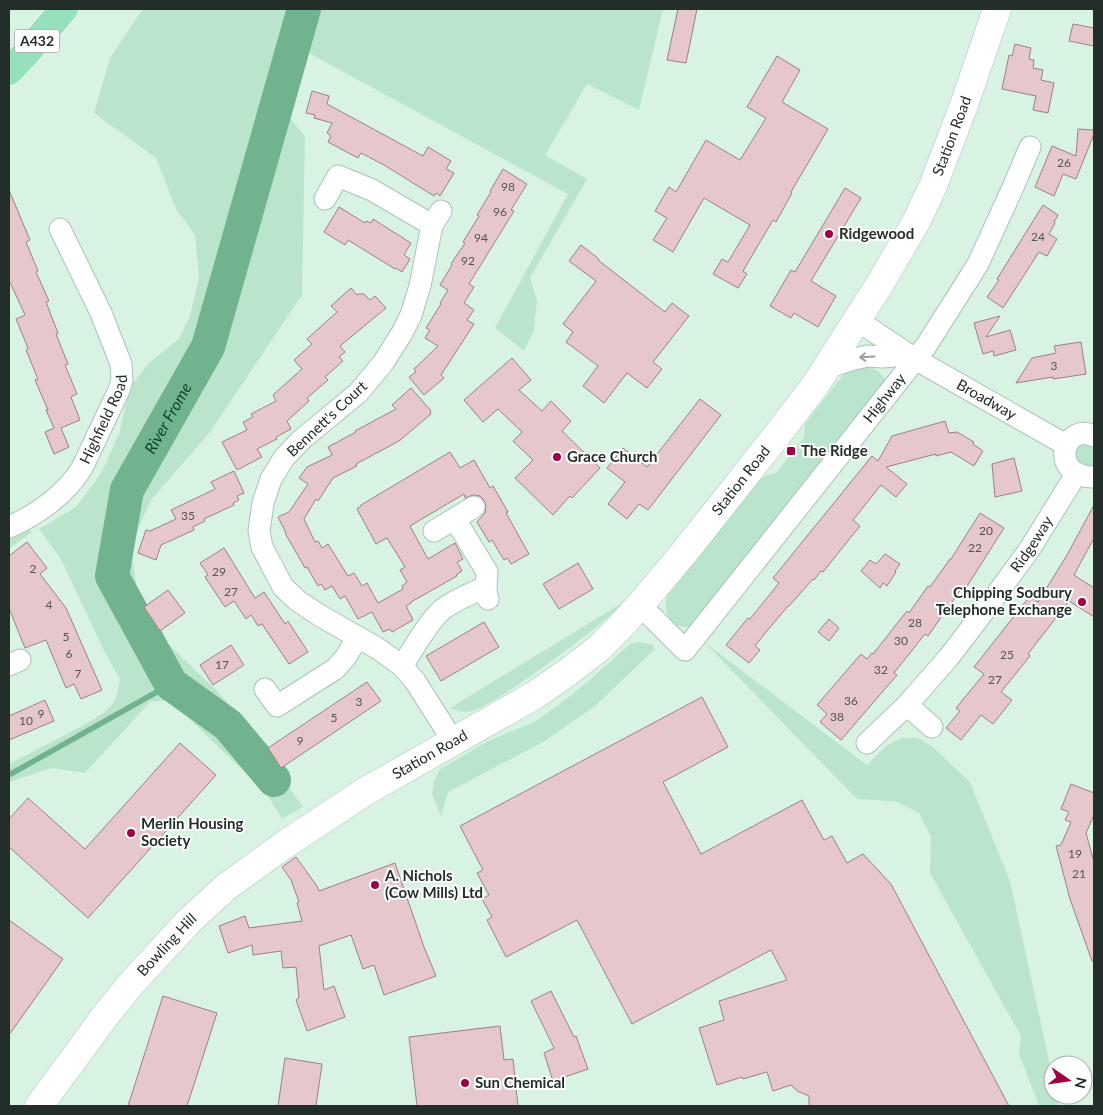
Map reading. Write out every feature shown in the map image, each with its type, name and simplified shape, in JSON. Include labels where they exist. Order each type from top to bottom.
[{"type":"main road","name":"A432","points":[[9,71],[64,9]]},
{"type":"main road","name":"Station Road","points":[[327,816],[366,791],[535,695],[568,672],[599,648],[620,628],[683,554],[774,439],[826,368],[881,282],[911,230],[933,186],[964,105],[997,9]]},
{"type":"main road","name":"Bowling Hill","points":[[39,1106],[130,984],[189,921],[244,873],[327,816]]},
{"type":"street","name":"Highway","points":[[640,605],[685,650],[912,357],[926,346],[978,264],[1030,147]]},
{"type":"street","name":"Bennett's Court","points":[[325,199],[338,176],[437,218],[411,315],[384,363],[358,393],[301,440],[284,458],[271,478],[260,518],[259,530],[262,547],[283,587],[298,601],[377,648],[402,666],[415,681],[453,741]]},
{"type":"street","name":"Highfield Road","points":[[9,527],[25,520],[74,480],[82,468],[122,380],[121,364],[101,312],[60,229]]},
{"type":"street","name":"Broadway","points":[[857,320],[912,357],[1066,445]]},
{"type":"street","points":[[826,368],[867,356],[882,358],[912,357]]},
{"type":"street","points":[[1086,475],[1070,469],[1065,461],[1064,453],[1066,445],[1072,437],[1081,434],[1091,434],[1094,436]]},
{"type":"street","name":"Ridgeway","points":[[867,743],[906,705],[949,657],[1086,475]]},
{"type":"street","points":[[434,530],[474,507]]},
{"type":"street","points":[[402,666],[432,620],[442,610],[456,601],[487,594],[487,572],[455,519]]},
{"type":"street","points":[[266,689],[277,706],[335,669],[345,658],[358,637]]},
{"type":"street","points":[[906,705],[932,727]]},
{"type":"green space","points":[[143,9],[663,9],[639,110],[587,84],[545,155],[587,179],[530,278],[537,300],[534,330],[524,351],[495,328],[568,194],[303,50],[285,111],[305,137],[302,295],[211,431],[151,500],[131,545],[139,606],[162,638],[235,711],[303,807],[282,819],[266,793],[170,700],[150,702],[85,773],[52,768],[9,782],[9,764],[86,724],[105,712],[115,701],[120,679],[105,653],[61,559],[39,529],[76,507],[102,472],[119,434],[130,387],[149,363],[179,339],[190,316],[199,277],[195,235],[176,209],[156,158],[94,113],[110,58]]},
{"type":"green space","points":[[865,366],[878,372],[887,383],[697,626],[687,627],[675,624],[671,620],[666,607],[667,596],[672,584],[760,478],[777,472],[804,437],[805,424],[846,371]]},
{"type":"green space","points":[[1078,442],[1094,444],[1094,468],[1091,469],[1074,461]]},
{"type":"green space","points":[[28,529],[32,532],[9,549],[9,539]]},
{"type":"green space","points":[[622,603],[623,605],[571,647],[495,700],[469,712],[450,708]]},
{"type":"green space","points":[[640,642],[653,645],[654,650],[595,706],[545,741],[448,792],[441,816],[432,794],[439,770],[488,741],[534,722],[592,678],[630,644]]},
{"type":"green space","points":[[704,642],[867,765],[887,745],[901,738],[918,738],[933,747],[970,782],[1010,881],[1048,1055],[1043,1055],[1043,1105],[1059,1106],[1039,1106],[1019,1054],[1021,1036],[930,873],[931,837],[919,813],[898,802],[857,799]]},
{"type":"building","points":[[678,9],[697,9],[686,63],[667,60]]},
{"type":"building","points":[[1073,24],[1094,28],[1094,46],[1069,41]]},
{"type":"building","points":[[1015,44],[1031,48],[1029,59],[1034,60],[1033,68],[1043,70],[1041,80],[1054,83],[1048,113],[1033,110],[1036,96],[1002,89],[1009,55],[1012,56]]},
{"type":"building","points":[[777,56],[800,70],[782,102],[828,129],[791,192],[776,222],[773,220],[743,271],[747,274],[738,288],[713,274],[722,259],[728,262],[750,225],[704,198],[673,252],[653,240],[667,218],[655,211],[669,187],[676,192],[706,140],[740,160],[766,118],[747,107]]},
{"type":"building","points":[[312,91],[329,96],[327,104],[423,156],[428,147],[451,161],[446,169],[454,173],[440,196],[436,193],[434,196],[361,153],[358,158],[328,142],[331,136],[327,133],[332,123],[314,118],[315,115],[306,113]]},
{"type":"building","points":[[1078,129],[1094,130],[1094,134],[1076,179],[1063,174],[1054,196],[1035,187],[1052,146],[1076,156]]},
{"type":"building","points":[[503,169],[527,184],[511,210],[514,211],[469,284],[474,287],[464,303],[474,310],[467,320],[474,324],[441,375],[444,378],[424,395],[409,377],[416,372],[414,369],[438,346],[425,338],[430,330],[426,328],[448,290],[440,285],[465,243],[463,242],[479,216],[477,215]]},
{"type":"building","name":"Ridgewood","points":[[845,188],[861,198],[811,281],[836,296],[818,327],[794,313],[791,318],[770,306],[791,270],[795,272]]},
{"type":"building","points":[[9,190],[30,240],[26,242],[38,271],[36,272],[49,301],[46,302],[68,364],[65,365],[77,394],[71,397],[80,420],[61,428],[69,447],[54,454],[45,432],[54,428],[35,380],[38,379],[16,319],[25,315],[9,280]]},
{"type":"building","points":[[1043,205],[1058,215],[1049,234],[1057,239],[1047,256],[1039,252],[1003,308],[987,297]]},
{"type":"building","points":[[339,207],[365,223],[366,221],[371,223],[373,219],[411,243],[404,255],[410,259],[402,272],[348,240],[345,245],[324,232]]},
{"type":"building","points":[[581,245],[665,312],[672,303],[689,316],[653,362],[662,369],[647,388],[627,373],[604,403],[583,386],[598,366],[566,342],[573,332],[563,324],[596,281],[569,261]]},
{"type":"building","points":[[351,288],[357,295],[364,294],[370,300],[375,296],[386,308],[340,346],[345,352],[339,357],[343,361],[325,377],[328,380],[307,398],[309,401],[287,421],[291,429],[276,437],[277,439],[257,449],[262,457],[237,470],[222,442],[247,430],[243,422],[253,417],[251,414],[276,401],[273,395],[302,369],[294,360],[312,344],[307,339],[337,312],[331,306]]},
{"type":"building","points":[[1000,316],[986,337],[1010,330],[1016,350],[994,356],[993,351],[983,354],[974,323]]},
{"type":"building","points":[[1081,342],[1086,374],[1016,383],[1032,358],[1056,353],[1054,346]]},
{"type":"building","name":"Grace Church","points":[[512,358],[531,380],[519,390],[542,411],[551,401],[571,421],[562,431],[600,468],[553,515],[515,478],[533,460],[513,441],[522,432],[498,409],[483,422],[464,400]]},
{"type":"building","points":[[411,388],[431,411],[431,414],[399,441],[333,478],[318,501],[316,499],[304,519],[315,542],[318,541],[322,548],[328,544],[348,576],[354,573],[362,586],[367,583],[378,603],[403,589],[402,586],[407,582],[400,570],[405,567],[387,538],[376,544],[357,509],[450,452],[460,468],[474,460],[490,488],[493,486],[529,554],[511,564],[507,558],[504,560],[492,540],[489,542],[477,522],[485,513],[486,506],[484,500],[480,496],[473,495],[465,498],[464,494],[410,526],[428,559],[455,543],[463,559],[457,562],[462,571],[457,576],[406,606],[413,620],[392,632],[390,629],[383,632],[372,612],[358,619],[345,596],[340,599],[332,586],[325,590],[321,584],[318,586],[307,567],[305,568],[278,517],[289,512],[308,484],[299,478],[307,467],[332,455],[328,447],[396,409],[392,405]]},
{"type":"building","points":[[700,399],[721,415],[648,510],[639,504],[627,519],[608,504],[625,482],[607,468],[623,448],[647,467]]},
{"type":"building","points":[[945,421],[949,433],[957,432],[974,442],[973,444],[983,451],[974,466],[951,452],[886,467],[907,484],[896,497],[881,485],[853,520],[860,526],[823,572],[821,571],[813,579],[766,632],[755,646],[760,650],[749,663],[726,645],[779,583],[773,578],[872,456],[878,461],[892,436]]},
{"type":"building","points":[[1014,458],[1022,491],[995,497],[992,464]]},
{"type":"building","points":[[234,471],[244,493],[237,496],[239,500],[233,503],[234,505],[204,519],[205,521],[193,527],[194,530],[161,545],[156,560],[138,553],[146,530],[150,531],[176,519],[171,510],[215,489],[211,482]]},
{"type":"building","points":[[1094,505],[1094,538],[1074,575],[1094,588],[1094,617],[1069,601],[1028,654],[1030,656],[1001,692],[1012,700],[993,724],[981,715],[961,740],[946,728],[960,711],[956,708],[984,674],[974,667],[1030,596],[1038,602],[1067,555]]},
{"type":"building","points":[[980,513],[1004,528],[964,591],[961,589],[928,636],[925,634],[894,673],[897,675],[841,740],[820,722],[827,714],[817,705],[861,654],[867,659],[873,654],[907,611],[909,613],[928,586],[930,587],[951,559]]},
{"type":"building","points":[[27,542],[47,568],[40,574],[66,608],[102,690],[81,699],[74,684],[66,688],[46,640],[25,648],[9,608],[9,556]]},
{"type":"building","points":[[224,548],[255,598],[264,592],[285,624],[288,621],[308,652],[289,664],[262,624],[258,626],[251,615],[246,619],[234,601],[225,607],[205,577],[208,575],[200,563]]},
{"type":"building","points":[[885,554],[900,564],[887,586],[883,583],[880,588],[861,571],[870,560],[876,564]]},
{"type":"building","points":[[578,563],[593,589],[559,609],[543,584]]},
{"type":"building","points":[[168,590],[185,613],[160,631],[144,607]]},
{"type":"building","points":[[829,619],[839,628],[829,641],[818,632]]},
{"type":"building","points":[[484,622],[499,647],[441,681],[426,656]]},
{"type":"building","points":[[231,645],[244,665],[213,685],[200,665]]},
{"type":"building","points":[[367,682],[381,701],[281,768],[268,748]]},
{"type":"building","points":[[702,697],[728,747],[663,782],[701,854],[802,800],[824,840],[832,836],[847,863],[863,854],[891,884],[1009,1106],[809,1106],[809,1096],[797,1091],[791,1085],[773,1091],[767,1072],[717,1085],[699,1028],[724,1020],[719,1001],[787,980],[771,950],[632,1024],[577,920],[506,957],[487,920],[492,917],[482,899],[489,895],[477,873],[483,870],[460,826]]},
{"type":"building","points":[[45,700],[54,721],[9,740],[9,716]]},
{"type":"building","name":"Merlin Housing Society","points":[[180,743],[216,775],[88,918],[9,847],[9,819],[28,798],[85,849]]},
{"type":"building","points":[[1071,784],[1094,793],[1094,815],[1086,833],[1094,862],[1094,961],[1092,961],[1070,899],[1056,846],[1061,845],[1071,822],[1065,820],[1069,812],[1061,809]]},
{"type":"building","points":[[296,857],[319,891],[395,863],[436,976],[384,995],[374,965],[363,969],[351,935],[319,946],[324,990],[334,986],[345,1017],[307,1031],[296,1000],[299,998],[296,967],[283,968],[281,951],[253,955],[252,945],[228,953],[219,926],[245,916],[249,928],[302,921],[297,903],[299,902],[291,880],[282,867]]},
{"type":"building","points":[[9,920],[63,959],[9,1035]]},
{"type":"building","points":[[551,991],[574,1037],[576,1036],[588,1069],[553,1081],[544,1053],[554,1048],[531,1001]]},
{"type":"building","points":[[163,996],[217,1013],[187,1106],[128,1106]]},
{"type":"building","name":"Sun Chemical","points":[[500,1026],[504,1060],[513,1059],[518,1106],[417,1106],[409,1037]]},
{"type":"building","points":[[285,1058],[322,1064],[316,1106],[278,1106]]},
{"type":"waterway","name":"River Frome","points":[[274,780],[228,725],[171,684],[112,576],[127,490],[208,347],[304,9]]},
{"type":"waterway","points":[[9,775],[171,684]]},
{"type":"place","name":"Ridgewood","points":[[829,234]]},
{"type":"place","name":"The Ridge","points":[[791,451]]},
{"type":"place","name":"Grace Church","points":[[557,457]]},
{"type":"place","name":"Chipping Sodbury Telephone Exchange","points":[[1082,602]]},
{"type":"place","name":"Merlin Housing Society","points":[[131,833]]},
{"type":"place","name":"A. Nichols (Cow Mills) Ltd","points":[[375,885]]},
{"type":"place","name":"Sun Chemical","points":[[465,1083]]}]
